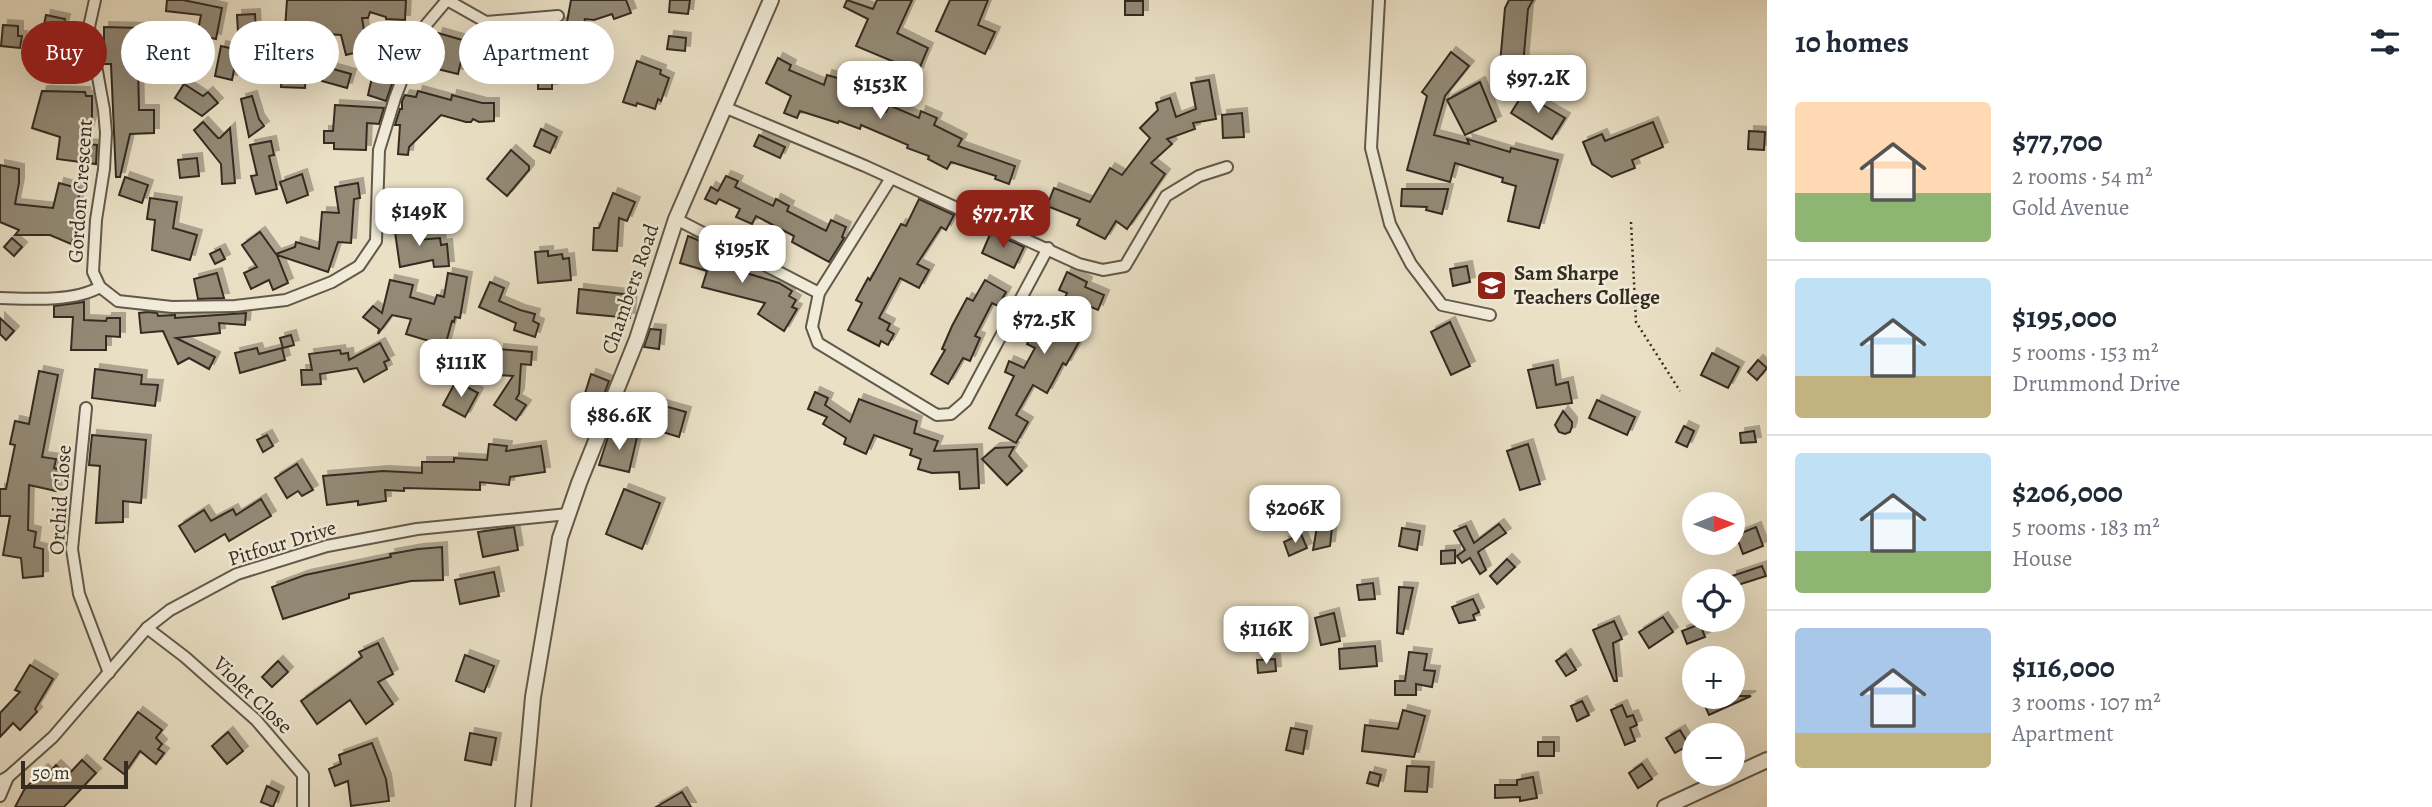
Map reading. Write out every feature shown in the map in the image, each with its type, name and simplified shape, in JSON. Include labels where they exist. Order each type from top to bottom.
[{"type":"street","name":"Gordon Crescent","points":[[95,0],[89,27],[106,133],[93,272],[100,287],[118,301],[172,307],[235,306],[286,300],[332,282],[359,267],[376,241],[379,150],[395,98],[420,32],[447,0]]},
{"type":"street","points":[[447,0],[486,22],[558,16]]},
{"type":"street","name":"Chambers Road","points":[[523,807],[533,697],[560,538],[637,339],[676,219],[771,0]]},
{"type":"street","points":[[1379,0],[1371,148],[1390,224],[1411,264],[1442,305],[1490,315]]},
{"type":"street","points":[[724,107],[891,178],[1079,264],[1103,270],[1125,266],[1167,196],[1199,176],[1227,167]]},
{"type":"street","points":[[891,178],[819,293],[812,327],[818,343],[937,415],[951,414],[966,401],[1048,248]]},
{"type":"street","points":[[676,219],[819,293]]},
{"type":"street","points":[[0,298],[27,299],[89,294],[100,287]]},
{"type":"street","name":"Orchid Close","points":[[86,408],[72,548],[79,594],[110,673]]},
{"type":"street","name":"Pitfour Drive","points":[[4,779],[53,737],[147,628],[170,610],[237,574],[327,546],[418,528],[568,514]]},
{"type":"street","name":"Violet Close","points":[[147,628],[185,657],[256,720],[303,775],[303,807]]},
{"type":"street","points":[[1665,807],[1767,760]]},
{"type":"street","points":[[0,796],[4,779]]},
{"type":"path","points":[[1631,222],[1636,322],[1680,391]]},
{"type":"building","points":[[167,0],[183,0],[222,8],[216,39],[215,21],[200,21],[201,15],[166,11]]},
{"type":"building","points":[[287,0],[406,0],[405,20],[386,19],[370,12],[368,18],[362,18],[362,21],[353,21],[353,53],[346,55],[339,35],[339,21],[286,21]]},
{"type":"building","points":[[571,0],[626,0],[631,13],[614,19],[612,14],[594,20],[567,21]]},
{"type":"building","points":[[670,0],[690,0],[688,14],[669,12]]},
{"type":"building","points":[[847,0],[873,9],[877,0],[912,0],[897,33],[928,48],[918,72],[856,46],[868,19],[844,7]]},
{"type":"building","points":[[950,0],[988,0],[978,25],[995,32],[985,54],[936,31]]},
{"type":"building","points":[[1509,0],[1533,0],[1528,9],[1521,88],[1498,86],[1505,8]]},
{"type":"building","points":[[1125,1],[1143,1],[1143,15],[1125,15]]},
{"type":"building","points":[[255,14],[255,21],[237,21],[237,15]]},
{"type":"building","points":[[46,15],[65,19],[65,21],[45,21]]},
{"type":"building","points":[[3,25],[18,26],[20,48],[1,46]]},
{"type":"building","points":[[107,27],[121,27],[121,84],[138,84],[139,110],[154,110],[154,133],[130,134],[120,177],[116,177],[111,64],[107,64]]},
{"type":"building","points":[[445,35],[459,39],[458,74],[445,71]]},
{"type":"building","points":[[669,36],[686,38],[685,51],[667,49]]},
{"type":"building","points":[[221,46],[229,48],[229,79],[215,76]]},
{"type":"building","points":[[1451,52],[1469,66],[1445,96],[1434,135],[1469,144],[1467,139],[1510,152],[1511,148],[1558,160],[1539,228],[1508,221],[1516,186],[1502,182],[1503,178],[1455,163],[1450,182],[1407,170],[1427,96],[1422,92]]},
{"type":"building","points":[[778,58],[791,65],[789,70],[824,85],[827,75],[851,82],[847,96],[886,112],[889,105],[919,118],[921,111],[937,118],[934,125],[962,139],[958,146],[1015,166],[1009,184],[995,179],[996,176],[951,162],[947,169],[928,159],[929,156],[907,148],[908,145],[861,125],[860,129],[800,111],[797,118],[784,113],[791,96],[766,83]]},
{"type":"building","points":[[637,61],[661,70],[660,74],[669,78],[661,101],[658,99],[655,109],[623,102]]},
{"type":"building","points":[[339,71],[351,74],[347,88],[333,84],[339,84]]},
{"type":"building","points":[[1209,80],[1216,119],[1193,123],[1195,129],[1167,139],[1172,144],[1151,163],[1165,174],[1127,229],[1116,221],[1105,239],[1077,225],[1080,219],[1047,206],[1054,188],[1090,202],[1110,168],[1122,175],[1150,138],[1140,128],[1158,110],[1156,103],[1170,98],[1176,117],[1196,109],[1191,83]]},
{"type":"building","points":[[1480,82],[1496,121],[1465,135],[1447,100]]},
{"type":"building","points":[[184,84],[203,96],[208,92],[218,103],[202,116],[175,98]]},
{"type":"building","points":[[281,84],[305,84],[305,88],[281,87]]},
{"type":"building","points":[[370,84],[392,84],[386,101],[368,95]]},
{"type":"building","points":[[538,84],[552,84],[552,89],[538,89]]},
{"type":"building","points":[[1525,90],[1540,99],[1538,102],[1565,118],[1552,139],[1511,113]]},
{"type":"building","points":[[42,91],[85,92],[86,96],[92,96],[92,118],[85,144],[97,145],[96,164],[57,159],[60,137],[32,128]]},
{"type":"building","points":[[418,91],[451,100],[452,95],[482,103],[494,103],[494,121],[479,122],[473,119],[466,122],[441,115],[409,147],[408,155],[398,154],[400,125],[395,125],[402,109],[402,101],[405,95],[416,97]]},
{"type":"building","points":[[252,96],[264,126],[249,137],[241,99]]},
{"type":"building","points":[[335,105],[384,108],[379,124],[367,123],[366,150],[334,149],[334,143],[324,143],[324,131],[333,131]]},
{"type":"building","points":[[1242,113],[1244,137],[1223,138],[1222,115]]},
{"type":"building","points":[[203,122],[218,138],[230,128],[235,183],[222,184],[221,164],[194,130]]},
{"type":"building","points":[[1653,122],[1663,147],[1632,160],[1635,168],[1612,177],[1592,164],[1583,142],[1602,134],[1605,141]]},
{"type":"building","points":[[541,129],[557,137],[550,153],[534,146]]},
{"type":"building","points":[[1749,131],[1765,132],[1764,150],[1748,149]]},
{"type":"building","points":[[759,135],[785,147],[780,158],[754,146]]},
{"type":"building","points":[[271,141],[274,155],[269,156],[277,189],[256,194],[251,176],[257,175],[250,145]]},
{"type":"building","points":[[511,150],[529,166],[529,170],[507,196],[487,179]]},
{"type":"building","points":[[197,158],[199,176],[180,178],[178,160]]},
{"type":"building","points":[[0,165],[19,169],[15,204],[53,208],[59,183],[81,189],[74,214],[82,218],[71,244],[50,235],[15,235],[19,230],[0,222]]},
{"type":"building","points":[[302,174],[308,195],[287,203],[280,182]]},
{"type":"building","points":[[726,176],[738,181],[735,187],[773,206],[776,199],[789,206],[787,211],[826,231],[831,220],[846,227],[842,237],[844,238],[829,262],[792,242],[794,236],[756,216],[752,224],[736,217],[740,209],[719,199],[716,204],[705,199],[711,187],[718,191]]},
{"type":"building","points":[[125,177],[148,185],[142,203],[119,195]]},
{"type":"building","points":[[358,183],[360,198],[354,199],[351,243],[338,242],[328,272],[277,255],[288,283],[273,290],[269,280],[251,289],[244,273],[257,267],[242,245],[260,232],[276,254],[295,247],[296,242],[319,249],[322,212],[339,213],[335,187]]},
{"type":"building","points":[[1402,189],[1448,189],[1442,214],[1426,210],[1427,207],[1401,206]]},
{"type":"building","points":[[613,193],[635,202],[627,221],[619,218],[617,251],[593,250],[594,228],[599,228]]},
{"type":"building","points":[[150,198],[177,202],[173,228],[197,235],[190,260],[152,250],[155,220],[147,219]]},
{"type":"building","points":[[919,199],[954,215],[946,230],[941,227],[917,264],[929,270],[919,288],[900,278],[879,318],[890,324],[887,330],[894,334],[888,345],[881,341],[879,346],[848,330],[862,303],[856,300],[901,224],[906,226]]},
{"type":"building","points":[[415,222],[417,240],[440,238],[441,245],[447,244],[449,266],[434,267],[433,260],[400,267],[394,225]]},
{"type":"building","points":[[991,232],[1024,247],[1014,268],[982,253]]},
{"type":"building","points":[[688,236],[705,243],[702,255],[731,264],[730,268],[779,283],[792,291],[789,296],[796,300],[792,307],[797,309],[784,331],[758,314],[765,303],[702,287],[707,271],[680,263]]},
{"type":"building","points":[[12,238],[22,247],[14,256],[4,247]]},
{"type":"building","points":[[220,249],[225,259],[215,264],[210,254]]},
{"type":"building","points":[[548,251],[548,256],[562,254],[563,259],[569,258],[571,280],[538,283],[535,252]]},
{"type":"building","points":[[1467,266],[1470,282],[1453,286],[1450,269]]},
{"type":"building","points":[[1067,272],[1087,282],[1085,287],[1104,295],[1098,310],[1084,304],[1069,337],[1079,342],[1066,365],[1063,363],[1047,393],[1033,385],[1016,415],[1028,422],[1016,443],[989,428],[1014,376],[1005,372],[1009,361],[1024,368],[1035,348],[1027,344],[1040,320],[1052,327],[1067,293],[1059,290]]},
{"type":"building","points":[[217,273],[224,298],[198,299],[194,279]]},
{"type":"building","points":[[448,273],[467,277],[460,318],[455,317],[454,322],[452,321],[443,354],[452,359],[440,378],[422,367],[436,343],[406,334],[411,319],[392,315],[378,334],[379,329],[363,317],[373,306],[382,313],[390,280],[413,285],[410,297],[434,304],[437,295],[444,297]]},
{"type":"building","points":[[985,280],[1006,292],[998,306],[992,303],[975,336],[980,338],[970,361],[963,358],[948,384],[931,374],[945,350],[942,349],[967,298],[973,301]]},
{"type":"building","points":[[490,282],[504,288],[499,301],[535,314],[533,321],[539,324],[535,337],[514,330],[516,323],[479,307]]},
{"type":"building","points":[[579,289],[632,295],[630,318],[577,313]]},
{"type":"building","points":[[84,302],[84,320],[106,321],[107,318],[120,318],[120,337],[106,336],[106,350],[71,350],[73,317],[54,317],[54,306]]},
{"type":"building","points":[[139,313],[157,313],[158,316],[175,315],[175,318],[246,313],[245,325],[219,323],[220,333],[176,338],[215,357],[209,369],[189,358],[178,364],[163,331],[141,333]]},
{"type":"building","points":[[0,318],[14,331],[6,340],[0,334]]},
{"type":"building","points":[[1450,322],[1470,366],[1451,375],[1431,332]]},
{"type":"building","points":[[650,329],[661,330],[659,349],[644,347]]},
{"type":"building","points":[[291,335],[294,345],[283,348],[280,338]]},
{"type":"building","points":[[380,343],[389,360],[384,362],[387,369],[364,382],[357,368],[320,374],[321,384],[302,385],[301,370],[312,370],[309,354],[340,350],[341,354],[348,353],[349,360]]},
{"type":"building","points":[[257,348],[259,354],[282,348],[285,360],[240,373],[235,353]]},
{"type":"building","points":[[499,349],[532,352],[531,365],[521,364],[519,394],[516,399],[526,405],[516,420],[494,405],[513,376],[497,375]]},
{"type":"building","points":[[1712,353],[1739,367],[1728,388],[1701,375]]},
{"type":"building","points":[[1758,360],[1767,368],[1757,380],[1748,372]]},
{"type":"building","points":[[1553,365],[1556,385],[1568,382],[1572,403],[1537,408],[1528,370]]},
{"type":"building","points":[[95,369],[142,375],[141,384],[158,385],[155,406],[92,398]]},
{"type":"building","points":[[39,371],[58,375],[42,457],[56,459],[54,468],[60,470],[56,491],[29,485],[28,530],[36,532],[34,547],[43,549],[43,576],[23,578],[21,558],[3,555],[10,516],[0,516],[0,489],[6,489],[15,445],[10,444],[15,421],[29,424]]},
{"type":"building","points":[[591,374],[609,381],[593,424],[577,419]]},
{"type":"building","points":[[456,381],[478,393],[465,417],[443,405]]},
{"type":"building","points":[[815,392],[828,398],[825,405],[850,422],[859,399],[917,421],[914,433],[938,441],[934,451],[977,449],[979,488],[960,489],[959,472],[932,473],[918,469],[921,459],[910,455],[912,449],[874,435],[866,454],[844,444],[846,438],[823,424],[827,417],[808,409]]},
{"type":"building","points":[[1597,400],[1635,417],[1627,435],[1589,418]]},
{"type":"building","points":[[661,405],[686,412],[679,437],[653,429]]},
{"type":"building","points":[[1563,411],[1572,422],[1570,432],[1565,434],[1559,432],[1555,425]]},
{"type":"building","points":[[1684,426],[1694,431],[1687,447],[1676,442]]},
{"type":"building","points":[[610,431],[637,437],[629,472],[599,465]]},
{"type":"building","points":[[1754,431],[1756,442],[1741,443],[1740,433]]},
{"type":"building","points":[[92,435],[146,440],[141,503],[123,501],[123,522],[96,523],[100,466],[89,465]]},
{"type":"building","points":[[267,435],[273,446],[263,452],[257,440]]},
{"type":"building","points":[[489,444],[507,446],[506,451],[541,446],[545,472],[510,477],[509,485],[480,482],[480,490],[404,488],[404,491],[385,490],[386,501],[327,505],[323,476],[383,471],[422,473],[422,462],[454,462],[454,458],[487,460]]},
{"type":"building","points":[[1528,444],[1540,484],[1520,490],[1507,451]]},
{"type":"building","points":[[1014,447],[1009,456],[1022,471],[1007,485],[982,459],[995,448]]},
{"type":"building","points":[[297,464],[313,490],[302,496],[298,491],[287,498],[275,478]]},
{"type":"building","points":[[624,489],[660,503],[642,549],[606,534]]},
{"type":"building","points":[[261,499],[271,516],[229,541],[225,534],[195,552],[179,526],[204,510],[211,521],[233,509],[236,515]]},
{"type":"building","points":[[1319,515],[1333,518],[1330,546],[1313,550]]},
{"type":"building","points":[[1499,524],[1506,533],[1478,552],[1486,570],[1480,574],[1470,558],[1462,563],[1457,556],[1465,550],[1454,531],[1466,526],[1474,543]]},
{"type":"building","points":[[514,527],[518,550],[483,557],[478,532]]},
{"type":"building","points":[[1756,527],[1763,546],[1745,553],[1745,531]]},
{"type":"building","points":[[1402,528],[1420,531],[1417,550],[1399,546]]},
{"type":"building","points":[[1301,534],[1307,548],[1289,556],[1284,542]]},
{"type":"building","points":[[442,547],[443,580],[411,581],[349,594],[349,598],[283,619],[272,587],[305,575],[391,557],[390,554]]},
{"type":"building","points":[[1455,550],[1455,563],[1441,564],[1441,551]]},
{"type":"building","points":[[1507,559],[1515,567],[1497,584],[1490,576]]},
{"type":"building","points":[[1762,566],[1766,576],[1745,583],[1745,572]]},
{"type":"building","points":[[494,572],[499,596],[460,604],[455,580]]},
{"type":"building","points":[[1373,583],[1375,599],[1359,600],[1357,585]]},
{"type":"building","points":[[1399,587],[1413,588],[1403,634],[1397,633]]},
{"type":"building","points":[[1473,599],[1479,612],[1473,615],[1475,620],[1459,623],[1452,607]]},
{"type":"building","points":[[1334,613],[1340,641],[1321,645],[1315,618]]},
{"type":"building","points":[[1663,617],[1673,632],[1649,648],[1639,632]]},
{"type":"building","points":[[1614,621],[1622,639],[1613,643],[1617,681],[1614,681],[1593,630]]},
{"type":"building","points":[[1682,632],[1703,632],[1705,637],[1687,644]]},
{"type":"building","points":[[378,643],[393,674],[378,682],[393,704],[366,724],[350,700],[317,724],[301,701],[362,657],[359,652]]},
{"type":"building","points":[[1375,646],[1377,666],[1340,669],[1339,649]]},
{"type":"building","points":[[1409,652],[1427,654],[1424,670],[1435,671],[1432,687],[1416,684],[1416,695],[1395,695],[1395,681],[1405,681]]},
{"type":"building","points":[[1566,654],[1576,670],[1566,676],[1556,661]]},
{"type":"building","points":[[465,655],[494,666],[484,692],[456,681]]},
{"type":"building","points":[[1275,659],[1276,671],[1258,673],[1257,660]]},
{"type":"building","points":[[278,661],[288,672],[272,687],[262,677]]},
{"type":"building","points":[[30,665],[53,679],[35,709],[37,712],[20,730],[13,723],[0,737],[0,713],[20,692],[15,690]]},
{"type":"building","points":[[1582,701],[1589,715],[1577,721],[1571,706]]},
{"type":"building","points":[[1622,705],[1627,717],[1633,715],[1637,725],[1630,728],[1635,741],[1625,745],[1611,710]]},
{"type":"building","points":[[1706,709],[1722,709],[1709,715]]},
{"type":"building","points":[[1403,710],[1425,716],[1414,757],[1362,751],[1365,725],[1398,729]]},
{"type":"building","points":[[138,712],[162,730],[156,738],[162,744],[158,749],[164,753],[156,764],[140,751],[124,774],[104,759]]},
{"type":"building","points":[[1291,728],[1307,731],[1303,754],[1286,750]]},
{"type":"building","points":[[1680,730],[1682,749],[1675,753],[1666,738]]},
{"type":"building","points":[[228,732],[243,751],[227,764],[212,746]]},
{"type":"building","points":[[470,733],[496,738],[491,765],[465,760]]},
{"type":"building","points":[[1538,742],[1554,742],[1554,756],[1538,756]]},
{"type":"building","points":[[372,743],[386,779],[389,801],[351,806],[348,781],[335,786],[329,769],[341,764],[339,755]]},
{"type":"building","points":[[82,760],[96,773],[64,807],[15,807],[24,790],[43,769],[48,774],[56,765],[67,776]]},
{"type":"building","points":[[1642,764],[1652,779],[1638,788],[1629,773]]},
{"type":"building","points":[[1407,766],[1429,767],[1427,792],[1405,791]]},
{"type":"building","points":[[1370,772],[1381,775],[1378,786],[1367,783]]},
{"type":"building","points":[[1533,777],[1537,798],[1520,801],[1520,797],[1495,798],[1495,785],[1517,785],[1517,780]]},
{"type":"building","points":[[267,786],[279,792],[273,807],[261,802]]},
{"type":"building","points":[[682,792],[691,807],[656,807]]},
{"type":"place","name":"Sam Sharpe Teachers College","points":[[1491,285]]}]
